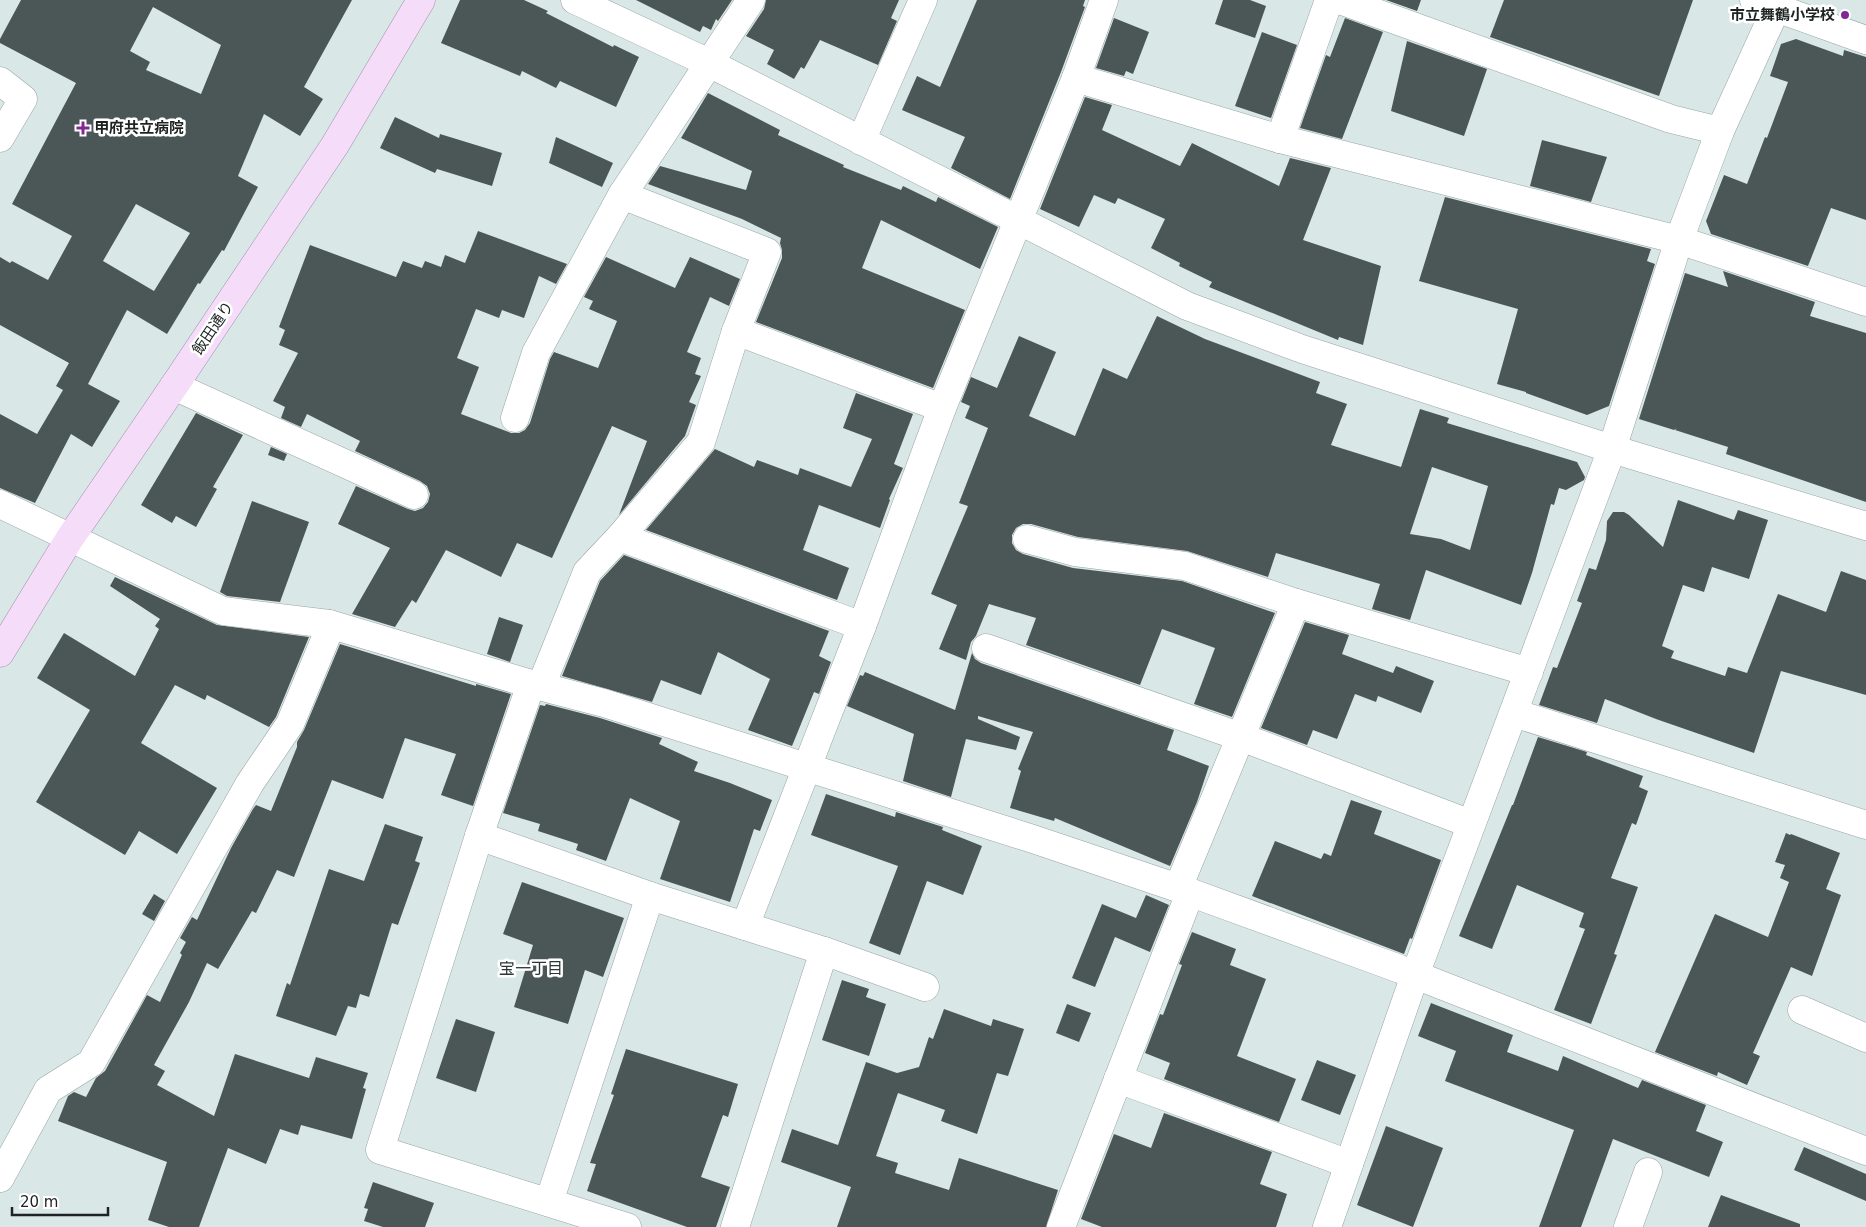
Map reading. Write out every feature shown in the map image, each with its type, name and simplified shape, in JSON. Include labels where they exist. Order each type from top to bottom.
[{"type":"main road","name":"飯田通り","points":[[0,653],[70,538],[335,145],[421,0]]},
{"type":"street","points":[[575,0],[711,64],[1187,306],[1302,350],[1612,449],[1866,526]]},
{"type":"street","points":[[515,418],[536,353],[622,195],[711,64],[751,0]]},
{"type":"street","points":[[861,141],[923,0]]},
{"type":"street","points":[[745,926],[862,626],[942,408],[1076,78],[1104,0]]},
{"type":"street","points":[[1280,139],[1330,0]]},
{"type":"street","points":[[1340,0],[1671,119],[1720,130]]},
{"type":"street","points":[[1327,1227],[1415,975],[1612,449],[1680,240],[1720,130],[1770,3],[1866,40]]},
{"type":"street","points":[[1076,78],[1280,139],[1680,240],[1866,302]]},
{"type":"street","points":[[0,81],[24,99],[0,138]]},
{"type":"street","points":[[622,195],[767,252],[736,331],[701,442],[620,537],[587,572],[536,685],[479,836],[380,1150],[626,1227]]},
{"type":"street","points":[[736,331],[942,408]]},
{"type":"street","points":[[174,386],[414,496]]},
{"type":"street","points":[[0,504],[223,611],[329,624],[604,703],[1033,839],[1184,891],[1415,975],[1866,1151]]},
{"type":"street","points":[[620,537],[862,626]]},
{"type":"street","points":[[1028,538],[1075,552],[1185,566],[1296,603],[1529,672]]},
{"type":"street","points":[[1061,1227],[1118,1080],[1184,891],[1241,737],[1296,603]]},
{"type":"street","points":[[0,1178],[48,1090],[91,1063],[250,783],[290,724],[329,624]]},
{"type":"street","points":[[986,648],[1241,737],[1471,824]]},
{"type":"street","points":[[1514,713],[1866,825]]},
{"type":"street","points":[[479,836],[650,896],[925,987]]},
{"type":"street","points":[[549,1202],[650,896]]},
{"type":"street","points":[[735,1227],[824,952]]},
{"type":"street","points":[[1802,1010],[1866,1038]]},
{"type":"street","points":[[1118,1080],[1349,1164]]},
{"type":"street","points":[[1628,1227],[1648,1172]]},
{"type":"building","points":[[21,0],[352,0],[304,87],[323,99],[300,136],[264,114],[238,176],[258,187],[224,251],[222,250],[200,284],[198,283],[167,334],[127,310],[88,384],[120,401],[92,447],[71,434],[35,503],[0,488],[0,414],[37,434],[63,390],[56,386],[69,363],[0,325],[0,257],[10,263],[12,261],[48,280],[72,236],[12,204],[76,83],[0,43],[0,39]],"holes":[[[153,7],[221,45],[201,94],[146,70],[150,62],[130,51]],[[136,204],[190,233],[154,291],[103,261]]]},
{"type":"building","points":[[460,0],[524,0],[613,47],[614,45],[639,57],[616,107],[560,81],[556,88],[522,71],[520,76],[441,43]]},
{"type":"building","points":[[636,0],[732,0],[718,21],[716,19],[711,30],[703,26],[700,32]]},
{"type":"building","points":[[766,0],[899,0],[891,18],[897,21],[878,65],[820,40],[804,69],[801,67],[794,79],[767,64],[774,50],[746,36],[764,9]]},
{"type":"building","points":[[977,0],[1085,0],[1083,6],[1085,7],[1061,72],[1010,199],[951,168],[965,137],[902,110],[917,76],[940,87]]},
{"type":"building","points":[[1223,0],[1250,0],[1266,6],[1255,38],[1215,24]]},
{"type":"building","points":[[1386,0],[1421,0],[1417,11]]},
{"type":"building","points":[[1504,0],[1693,0],[1659,96],[1490,37]]},
{"type":"building","points":[[1114,18],[1149,32],[1133,74],[1126,71],[1124,76],[1096,68]]},
{"type":"building","points":[[1345,18],[1383,32],[1342,139],[1300,128],[1326,55],[1330,57]]},
{"type":"building","points":[[1262,32],[1297,45],[1271,118],[1235,106]]},
{"type":"building","points":[[1796,39],[1843,56],[1844,50],[1866,57],[1866,220],[1831,208],[1808,266],[1711,234],[1706,221],[1724,175],[1747,184],[1788,82],[1770,76],[1781,44]]},
{"type":"building","points":[[1407,41],[1487,69],[1464,136],[1391,111]]},
{"type":"building","points":[[708,93],[780,130],[778,135],[844,165],[843,167],[901,190],[903,186],[936,202],[938,197],[998,227],[980,269],[881,220],[862,268],[965,310],[933,388],[756,322],[782,258],[781,238],[742,219],[648,184],[660,166],[746,190],[752,171],[681,138]]},
{"type":"building","points":[[1085,97],[1112,105],[1102,130],[1180,166],[1192,143],[1279,186],[1290,158],[1331,168],[1303,240],[1381,266],[1363,345],[1339,337],[1338,340],[1209,287],[1212,282],[1179,266],[1180,263],[1151,248],[1165,219],[1118,198],[1115,204],[1094,195],[1079,227],[1040,209]]},
{"type":"building","points":[[395,117],[439,138],[440,134],[502,153],[492,186],[437,169],[435,173],[380,148]]},
{"type":"building","points":[[556,137],[613,163],[602,187],[549,163]]},
{"type":"building","points":[[1542,140],[1607,157],[1591,202],[1530,186]]},
{"type":"building","points":[[1445,197],[1651,249],[1647,261],[1655,264],[1609,406],[1587,415],[1526,392],[1497,384],[1518,309],[1419,281]]},
{"type":"building","points":[[478,231],[567,264],[556,284],[539,276],[524,318],[502,310],[499,318],[476,309],[457,358],[479,367],[461,414],[511,433],[519,433],[525,430],[530,423],[550,359],[554,352],[598,368],[617,321],[589,309],[593,301],[584,297],[606,257],[675,288],[690,257],[740,279],[729,306],[710,297],[687,352],[701,358],[695,374],[701,376],[689,402],[696,405],[685,436],[619,515],[647,441],[612,426],[552,558],[517,543],[501,577],[446,550],[416,603],[412,600],[395,627],[352,614],[390,548],[338,524],[356,486],[415,511],[423,508],[428,502],[430,494],[427,486],[355,451],[360,441],[307,414],[301,427],[281,418],[285,407],[273,401],[298,353],[279,345],[285,330],[279,327],[310,245],[396,277],[403,261],[422,268],[425,261],[441,267],[445,255],[465,263]]},
{"type":"building","points":[[1723,271],[1815,302],[1810,316],[1866,333],[1866,502],[1726,454],[1728,447],[1675,430],[1677,428],[1674,430],[1639,419],[1685,273],[1728,287]]},
{"type":"building","points":[[1157,316],[1205,339],[1320,382],[1316,393],[1347,404],[1331,445],[1401,467],[1420,409],[1449,418],[1447,423],[1577,462],[1585,477],[1584,480],[1566,490],[1559,488],[1554,505],[1551,504],[1521,605],[1426,570],[1410,620],[1372,609],[1380,584],[1276,553],[1268,577],[1187,551],[1078,537],[1031,524],[1023,524],[1016,528],[1012,535],[1012,543],[1016,550],[1023,554],[1073,568],[1182,581],[1275,613],[1232,717],[1194,704],[1215,648],[1162,629],[1140,685],[1026,645],[1036,618],[989,604],[976,636],[971,642],[966,660],[939,649],[957,605],[931,594],[968,506],[959,503],[988,428],[965,418],[970,406],[961,402],[971,377],[997,388],[1019,336],[1056,352],[1029,416],[1075,436],[1103,368],[1127,379]],"holes":[[[1432,467],[1488,486],[1470,550],[1441,539],[1410,534]]]},
{"type":"building","points":[[856,393],[913,414],[894,464],[903,468],[889,499],[880,528],[819,505],[803,550],[849,568],[837,600],[646,530],[715,449],[754,467],[757,460],[798,475],[800,468],[851,487],[872,439],[843,428]]},
{"type":"building","points":[[196,413],[243,435],[213,487],[217,489],[196,527],[176,516],[172,523],[141,505]]},
{"type":"building","points":[[271,447],[287,454],[284,461],[268,455]]},
{"type":"building","points":[[1678,500],[1734,520],[1738,510],[1768,520],[1749,579],[1712,567],[1704,592],[1683,585],[1662,646],[1674,651],[1671,658],[1725,676],[1728,667],[1747,673],[1778,594],[1826,612],[1841,571],[1866,580],[1866,695],[1781,671],[1754,753],[1605,699],[1597,723],[1539,705],[1553,667],[1557,668],[1582,603],[1577,601],[1589,568],[1596,570],[1606,540],[1607,521],[1613,512],[1624,512],[1629,515],[1663,547]]},
{"type":"building","points":[[252,501],[309,522],[280,602],[227,596],[220,592]]},
{"type":"building","points":[[624,555],[829,631],[819,656],[831,662],[819,694],[814,692],[792,746],[748,730],[770,679],[718,652],[701,695],[661,680],[652,702],[562,676],[600,581]]},
{"type":"building","points":[[115,577],[217,625],[309,637],[276,717],[269,727],[207,695],[205,700],[175,685],[141,743],[217,788],[177,854],[139,831],[125,855],[36,802],[90,710],[37,678],[64,633],[135,676],[159,629],[155,626],[160,619],[110,586]]},
{"type":"building","points":[[499,617],[523,625],[510,662],[487,654]]},
{"type":"building","points":[[1305,622],[1349,635],[1342,654],[1393,673],[1396,666],[1434,681],[1421,713],[1378,696],[1376,702],[1355,694],[1337,739],[1313,730],[1307,745],[1261,728]]},
{"type":"building","points":[[340,644],[476,686],[476,684],[511,694],[473,806],[441,795],[456,754],[405,738],[383,799],[332,780],[294,877],[277,870],[256,913],[252,911],[218,969],[207,963],[189,1002],[154,1065],[165,1071],[157,1085],[214,1116],[235,1054],[309,1078],[316,1057],[368,1073],[363,1088],[366,1089],[352,1139],[301,1125],[298,1135],[280,1129],[266,1164],[228,1148],[199,1227],[169,1227],[148,1220],[167,1162],[58,1121],[68,1096],[74,1092],[86,1097],[96,1078],[105,1071],[147,995],[160,1002],[182,955],[180,953],[186,942],[180,938],[192,917],[197,920],[231,848],[253,809],[256,805],[271,811],[297,747],[297,742],[304,730]]},
{"type":"building","points":[[972,653],[975,659],[981,663],[1174,730],[1167,750],[1209,766],[1197,802],[1170,866],[1055,818],[1054,821],[1010,808],[1021,771],[1018,769],[1033,732],[978,716],[978,719],[1020,737],[1016,750],[966,739],[951,797],[903,781],[914,734],[847,706],[860,675],[863,676],[865,672],[955,710]]},
{"type":"building","points":[[546,704],[600,718],[662,738],[659,744],[698,762],[694,771],[772,800],[760,831],[754,829],[730,902],[660,879],[680,821],[630,798],[606,861],[576,850],[578,844],[538,831],[540,824],[503,813],[540,705],[545,706]]},
{"type":"building","points":[[1538,737],[1587,752],[1586,755],[1643,776],[1639,787],[1648,791],[1636,825],[1632,823],[1611,878],[1638,887],[1614,954],[1617,955],[1591,1024],[1554,1010],[1585,929],[1579,927],[1584,913],[1517,885],[1492,949],[1459,936],[1513,805]]},
{"type":"building","points":[[826,794],[895,817],[896,812],[943,827],[942,830],[982,846],[963,895],[927,881],[900,955],[869,943],[898,866],[811,835]]},
{"type":"building","points":[[1351,800],[1382,811],[1374,834],[1441,860],[1412,939],[1410,938],[1404,954],[1252,896],[1275,841],[1321,859],[1324,853],[1331,856]]},
{"type":"building","points":[[385,824],[423,837],[415,861],[420,863],[398,925],[392,923],[369,997],[360,994],[356,1008],[348,1006],[336,1036],[276,1016],[287,983],[290,985],[329,869],[364,881]]},
{"type":"building","points":[[1786,833],[1840,853],[1826,889],[1841,895],[1812,976],[1791,967],[1753,1053],[1760,1056],[1747,1085],[1718,1072],[1717,1076],[1655,1052],[1715,914],[1768,937],[1789,882],[1780,878],[1785,865],[1775,862]]},
{"type":"building","points":[[522,882],[624,918],[603,977],[585,970],[568,1024],[514,1007],[533,945],[503,934]]},
{"type":"building","points":[[154,894],[165,901],[154,921],[142,914]]},
{"type":"building","points":[[1146,895],[1169,905],[1150,952],[1115,937],[1095,987],[1072,978],[1102,904],[1136,918]]},
{"type":"building","points":[[1192,932],[1236,949],[1230,965],[1266,979],[1237,1056],[1296,1079],[1279,1122],[1164,1079],[1170,1063],[1145,1053],[1160,1014],[1163,1015],[1182,965],[1179,964]]},
{"type":"building","points":[[842,980],[869,989],[866,997],[886,1004],[869,1056],[822,1040]]},
{"type":"building","points":[[1431,1003],[1513,1035],[1507,1052],[1558,1071],[1563,1056],[1638,1088],[1642,1080],[1706,1105],[1696,1131],[1723,1142],[1709,1177],[1613,1139],[1581,1227],[1539,1227],[1574,1130],[1445,1081],[1456,1051],[1418,1036]]},
{"type":"building","points":[[1067,1004],[1091,1013],[1079,1042],[1056,1033]]},
{"type":"building","points":[[944,1009],[991,1026],[993,1019],[1024,1029],[1008,1076],[997,1073],[977,1134],[941,1121],[945,1110],[898,1093],[876,1156],[898,1163],[895,1173],[949,1190],[959,1158],[1058,1190],[1046,1227],[837,1227],[851,1187],[781,1162],[792,1129],[838,1145],[866,1062],[897,1073],[919,1067],[929,1037],[933,1039]]},
{"type":"building","points":[[456,1019],[495,1032],[476,1092],[436,1078]]},
{"type":"building","points":[[626,1049],[738,1084],[728,1117],[723,1115],[701,1177],[730,1187],[716,1227],[687,1227],[587,1191],[596,1164],[590,1163],[614,1095],[611,1094]]},
{"type":"building","points":[[1317,1060],[1356,1075],[1340,1115],[1301,1100]]},
{"type":"building","points":[[1164,1113],[1272,1152],[1260,1184],[1287,1194],[1276,1227],[1102,1227],[1081,1219],[1114,1134],[1151,1148]]},
{"type":"building","points":[[1386,1126],[1443,1148],[1413,1227],[1357,1205]]},
{"type":"building","points":[[1804,1147],[1866,1174],[1866,1201],[1794,1170]]},
{"type":"building","points":[[373,1182],[434,1203],[425,1227],[383,1227],[364,1221],[368,1209],[364,1208]]},
{"type":"building","points":[[1721,1195],[1800,1224],[1800,1227],[1708,1227]]},
{"type":"place","name":"市立舞鶴小学校","points":[[1845,15]]},
{"type":"place","name":"甲府共立病院","points":[[83,128]]},
{"type":"district","name":"宝一丁目","points":[[531,968]]}]
